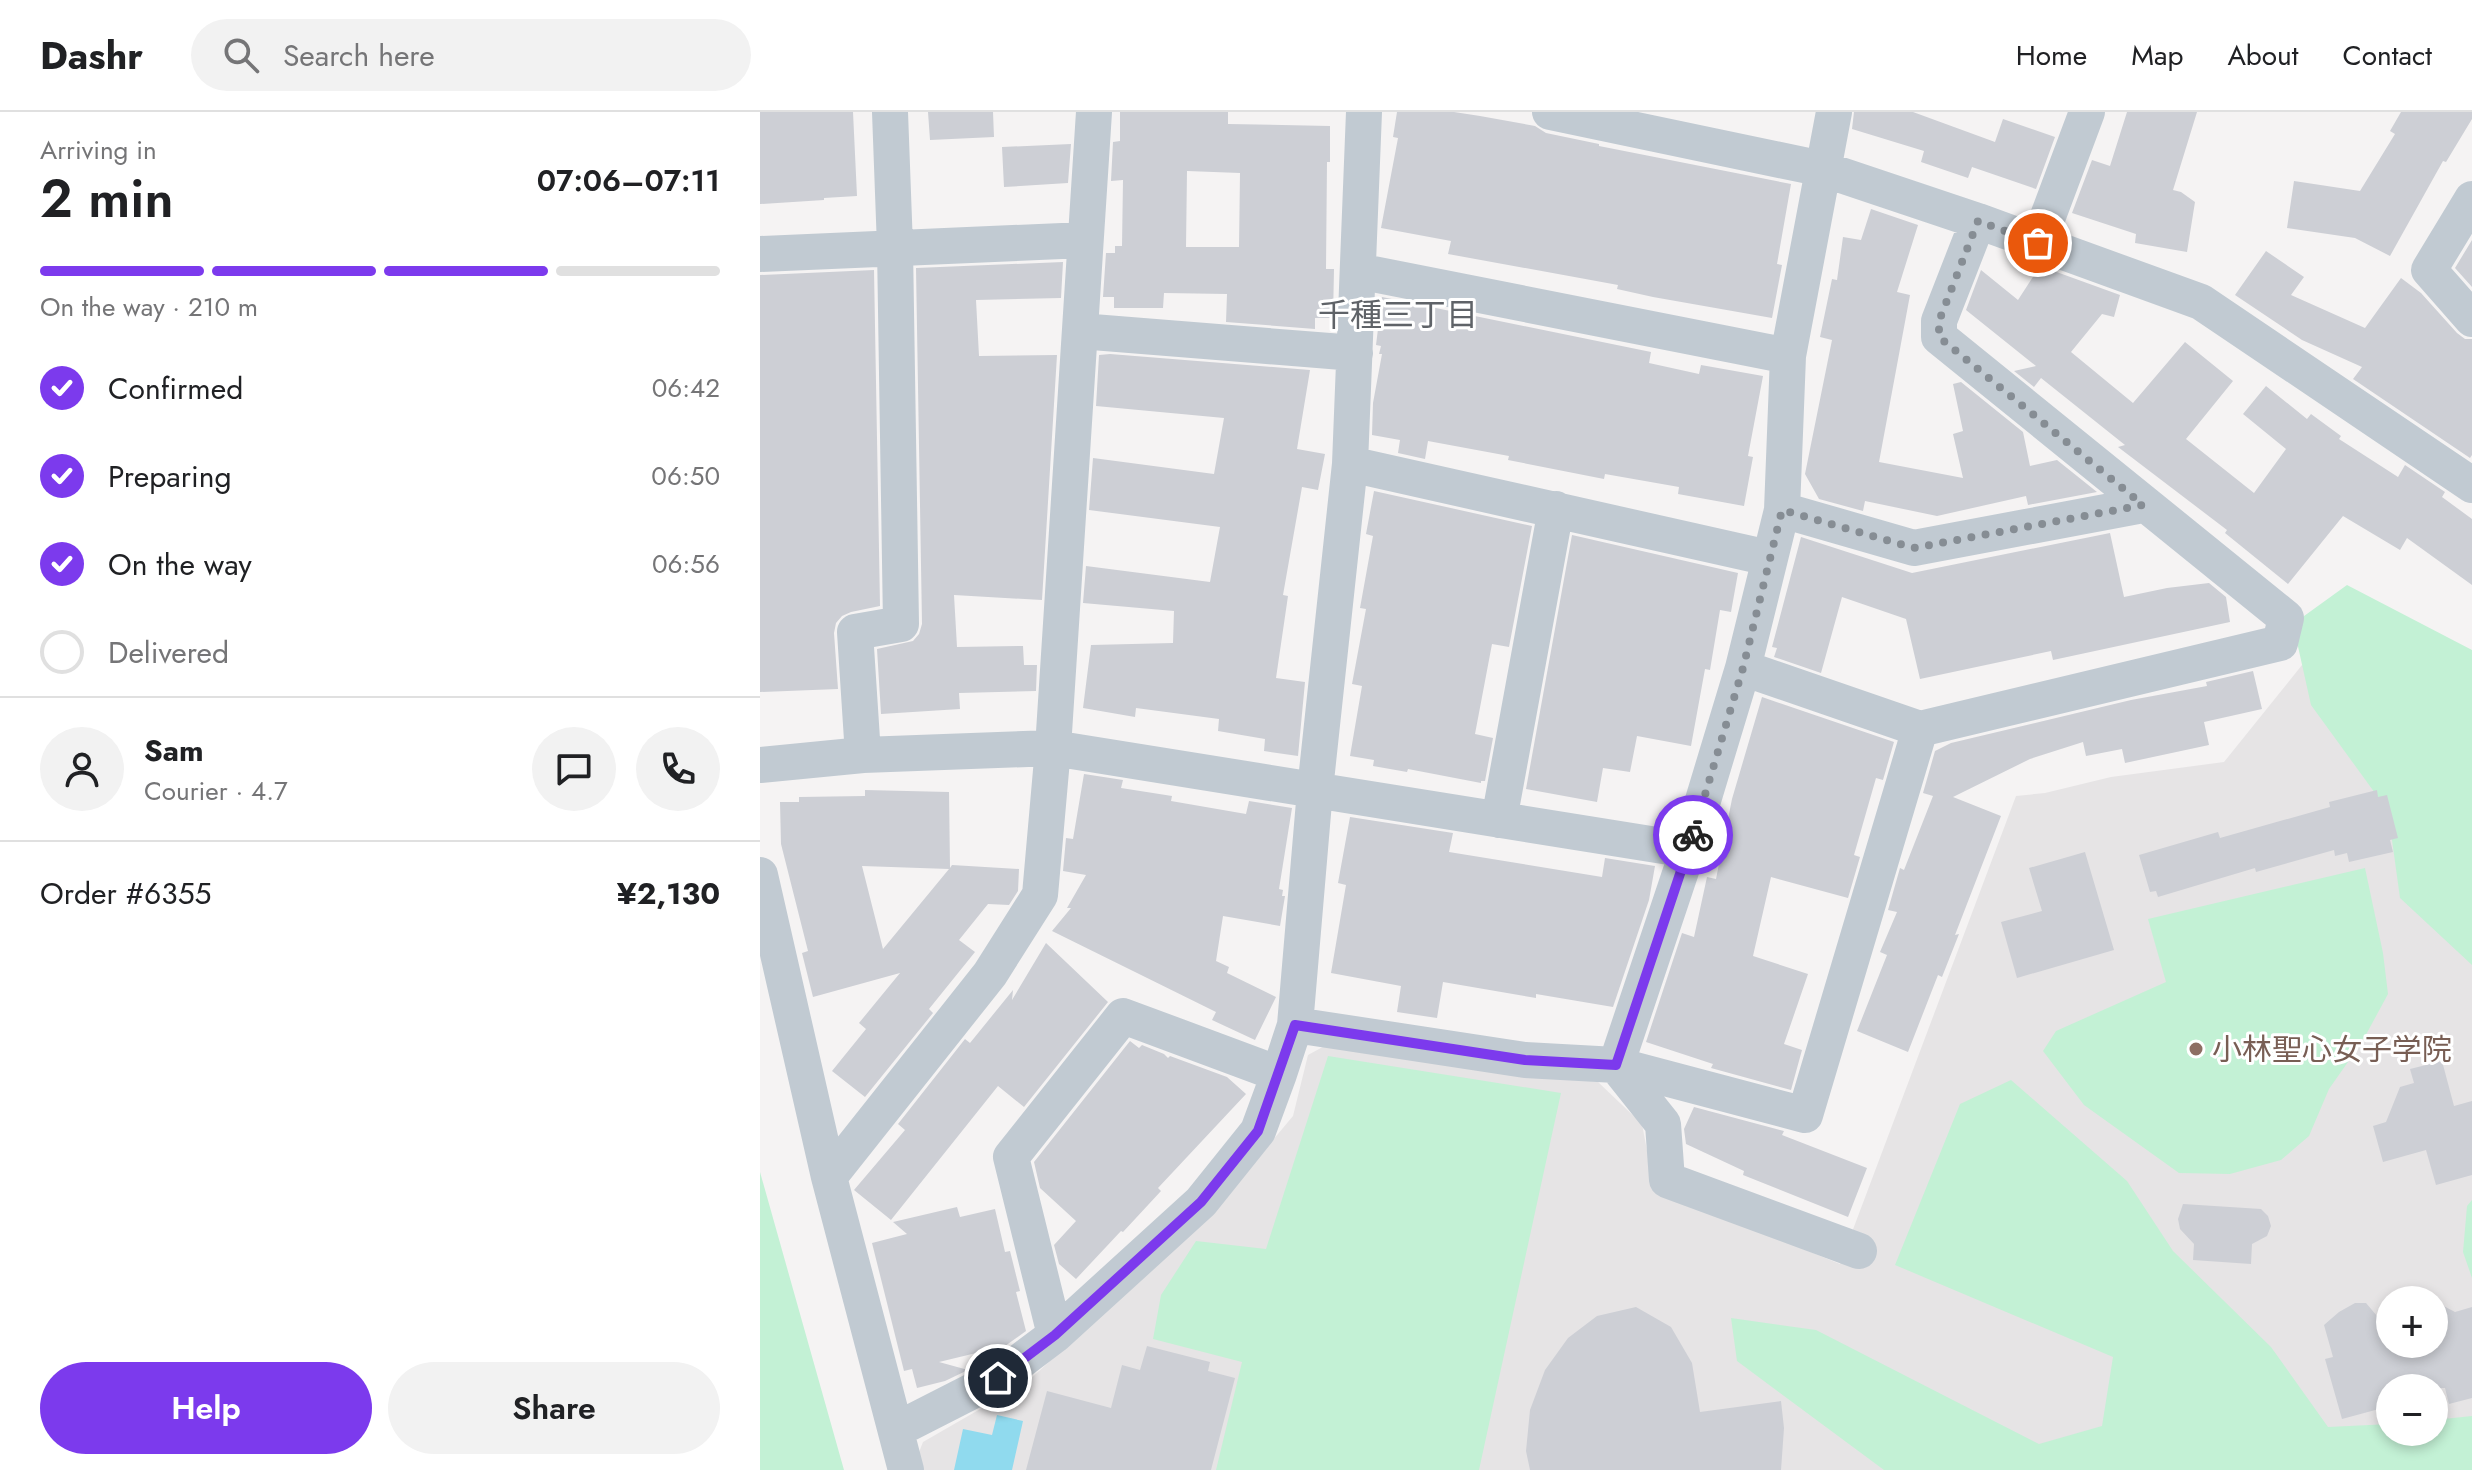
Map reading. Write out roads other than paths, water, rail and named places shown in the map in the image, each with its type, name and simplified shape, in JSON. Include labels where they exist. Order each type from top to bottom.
[{"type":"street","points":[[863,755],[855,632],[901,624],[890,112]]},
{"type":"street","points":[[829,1177],[990,974],[1040,895],[1053,748],[1094,112]]},
{"type":"street","points":[[896,1430],[998,1378],[1055,1335],[1201,1202],[1258,1131],[1279,1074],[1295,1025],[1315,790],[1350,464],[1364,112]]},
{"type":"street","points":[[1550,112],[1823,169],[2201,302],[2472,485]]},
{"type":"street","points":[[1616,1065],[1688,850],[1743,668],[1782,510],[1788,356],[1834,112]]},
{"type":"street","points":[[2038,243],[2087,112]]},
{"type":"street","points":[[2472,199],[2429,270],[2472,319]]},
{"type":"street","points":[[1743,668],[1920,729],[2280,643],[2286,618],[1939,337],[1939,321],[1978,221]]},
{"type":"street","points":[[760,254],[1085,240]]},
{"type":"street","points":[[1358,271],[1788,356]]},
{"type":"street","points":[[1080,331],[1355,353]]},
{"type":"street","points":[[1350,464],[1769,558]]},
{"type":"street","points":[[1782,510],[1914,548],[2143,505]]},
{"type":"street","points":[[1499,820],[1556,509]]},
{"type":"street","points":[[1295,1025],[1525,1060],[1616,1065],[1805,1115],[1920,729]]},
{"type":"street","points":[[760,765],[863,755],[1053,748],[1688,850]]},
{"type":"street","points":[[760,875],[829,1177],[906,1470]]},
{"type":"street","points":[[1055,1335],[1011,1157],[1123,1016],[1279,1074]]},
{"type":"street","points":[[1616,1065],[1663,1124],[1667,1180],[1859,1251]]},
{"type":"water","points":[[997,1415],[1023,1421],[1012,1470],[954,1470],[963,1429],[992,1435]]},
{"type":"place","name":"小林聖心女子学院","points":[[2196,1049]]},
{"type":"district","name":"千種三丁目","points":[[1398,315]]}]
